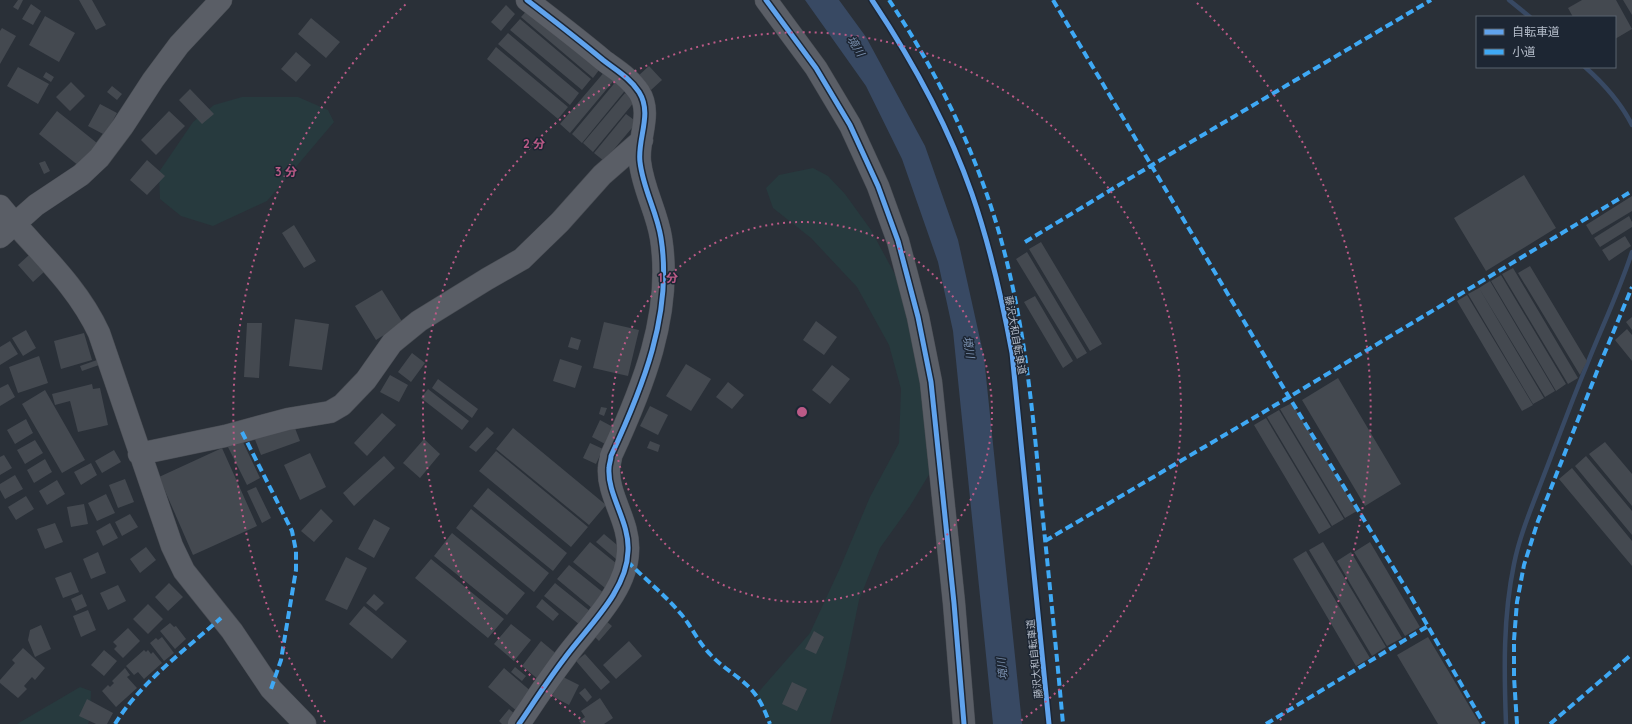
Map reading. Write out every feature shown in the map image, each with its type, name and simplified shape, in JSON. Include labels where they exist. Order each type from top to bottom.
[{"type":"street","points":[[7,231],[36,205],[82,175],[99,158],[179,45],[221,0]]},
{"type":"street","points":[[519,724],[564,659],[614,593],[625,570],[628,550],[626,530],[613,492],[609,468],[611,456],[642,384],[653,348],[664,282],[661,238],[658,221],[642,174],[640,161],[646,116],[645,104],[639,92],[621,72],[527,0]]},
{"type":"street","points":[[766,0],[816,68],[850,125],[878,186],[898,241],[918,318],[931,382],[954,603],[964,724]]},
{"type":"street","points":[[139,454],[225,436],[288,419],[330,412],[342,405],[366,380],[397,338],[487,278],[522,258],[560,222],[602,175],[642,140]]},
{"type":"street","points":[[0,206],[7,231],[49,260],[80,299],[92,317],[100,333],[139,454],[172,546],[184,571],[232,632],[271,689],[305,724]]},
{"type":"green space","points":[[242,97],[298,97],[328,110],[334,122],[267,201],[213,226],[181,216],[160,199],[159,172],[193,122],[214,105]]},
{"type":"green space","points":[[813,168],[828,176],[845,194],[871,230],[918,317],[939,458],[910,506],[880,548],[859,600],[845,668],[830,724],[770,724],[756,695],[810,633],[840,568],[870,497],[899,443],[901,389],[889,345],[857,287],[811,238],[773,208],[766,188],[779,175]]},
{"type":"green space","points":[[80,687],[91,691],[90,718],[88,724],[17,724]]},
{"type":"water","name":"境川","points":[[805,0],[839,0],[866,37],[925,146],[958,240],[984,357],[1022,724],[993,724],[953,331],[938,262],[902,159],[866,86]]},
{"type":"building","points":[[18,0],[23,0],[18,10],[13,7]]},
{"type":"building","points":[[79,0],[92,0],[106,25],[96,30]]},
{"type":"building","points":[[1582,0],[1616,0],[1632,29],[1616,38],[1616,16],[1572,16],[1568,8]]},
{"type":"building","points":[[1623,0],[1632,0],[1632,15]]},
{"type":"building","points":[[31,4],[41,11],[33,25],[22,19]]},
{"type":"building","points":[[506,5],[515,14],[501,31],[491,22]]},
{"type":"building","points":[[531,6],[602,66],[593,78],[521,17]]},
{"type":"building","points":[[45,16],[75,33],[59,62],[29,45]]},
{"type":"building","points":[[311,18],[340,42],[326,58],[298,34]]},
{"type":"building","points":[[520,19],[591,79],[582,90],[510,30]]},
{"type":"building","points":[[2,28],[16,36],[0,64],[0,31]]},
{"type":"building","points":[[508,33],[579,93],[570,105],[498,44]]},
{"type":"building","points":[[496,47],[568,107],[558,119],[487,59]]},
{"type":"building","points":[[296,52],[311,65],[296,82],[281,69]]},
{"type":"building","points":[[649,66],[662,80],[651,90],[638,76]]},
{"type":"building","points":[[18,67],[49,84],[38,104],[7,86]]},
{"type":"building","points":[[606,70],[616,78],[570,133],[560,124]]},
{"type":"building","points":[[46,72],[54,77],[51,82],[43,77]]},
{"type":"building","points":[[618,79],[628,87],[582,143],[572,134]]},
{"type":"building","points":[[71,82],[85,96],[70,111],[56,97]]},
{"type":"building","points":[[112,86],[122,94],[117,100],[107,92]]},
{"type":"building","points":[[190,89],[214,114],[202,124],[179,100]]},
{"type":"building","points":[[625,93],[635,101],[593,152],[583,143]]},
{"type":"building","points":[[100,104],[117,113],[105,135],[88,126]]},
{"type":"building","points":[[57,111],[97,143],[79,166],[39,134]]},
{"type":"building","points":[[169,111],[185,126],[156,155],[141,140]]},
{"type":"building","points":[[626,114],[637,122],[604,161],[594,153]]},
{"type":"building","points":[[147,160],[165,176],[147,195],[130,180]]},
{"type":"building","points":[[45,161],[50,171],[44,174],[39,163]]},
{"type":"building","points":[[1524,175],[1556,228],[1486,271],[1454,218]]},
{"type":"building","points":[[1632,196],[1632,211],[1592,235],[1586,225]]},
{"type":"building","points":[[1629,216],[1632,222],[1632,227],[1600,247],[1594,238]]},
{"type":"building","points":[[294,225],[316,261],[304,268],[282,233]]},
{"type":"building","points":[[1625,236],[1631,246],[1609,261],[1602,250]]},
{"type":"building","points":[[1041,242],[1102,344],[1090,351],[1029,249]]},
{"type":"building","points":[[1027,252],[1087,353],[1077,359],[1016,259]]},
{"type":"building","points":[[29,255],[44,272],[33,282],[18,265]]},
{"type":"building","points":[[1530,266],[1587,361],[1580,375],[1518,273]]},
{"type":"building","points":[[1513,268],[1578,378],[1568,384],[1502,274]]},
{"type":"building","points":[[1501,275],[1566,384],[1556,391],[1491,281]]},
{"type":"building","points":[[1490,281],[1555,391],[1545,397],[1479,288]]},
{"type":"building","points":[[1479,288],[1544,398],[1533,404],[1468,294]]},
{"type":"building","points":[[382,290],[403,323],[376,340],[355,306]]},
{"type":"building","points":[[1467,295],[1533,405],[1522,411],[1457,301]]},
{"type":"building","points":[[1035,296],[1073,361],[1063,368],[1024,302]]},
{"type":"building","points":[[1632,317],[1632,330],[1626,322]]},
{"type":"building","points":[[295,319],[329,324],[322,370],[289,366]]},
{"type":"building","points":[[816,321],[837,337],[824,355],[803,340]]},
{"type":"building","points":[[604,322],[639,330],[628,376],[593,368]]},
{"type":"building","points":[[247,323],[262,323],[259,378],[244,377]]},
{"type":"building","points":[[1627,329],[1632,335],[1632,361],[1615,340]]},
{"type":"building","points":[[26,330],[36,348],[23,356],[12,338]]},
{"type":"building","points":[[84,333],[92,360],[61,369],[54,341]]},
{"type":"building","points":[[571,337],[581,340],[578,350],[568,347]]},
{"type":"building","points":[[10,341],[18,354],[0,365],[0,347]]},
{"type":"building","points":[[412,353],[425,363],[411,382],[398,372]]},
{"type":"building","points":[[39,356],[48,383],[18,393],[9,367]]},
{"type":"building","points":[[560,359],[582,366],[575,388],[553,381]]},
{"type":"building","points":[[97,360],[99,365],[82,371],[80,366]]},
{"type":"building","points":[[686,364],[711,379],[691,411],[666,396]]},
{"type":"building","points":[[832,365],[850,379],[830,404],[812,390]]},
{"type":"building","points":[[390,375],[408,385],[399,402],[380,392]]},
{"type":"building","points":[[1338,378],[1401,484],[1365,506],[1302,400]]},
{"type":"building","points":[[438,379],[478,409],[472,418],[432,388]]},
{"type":"building","points":[[728,382],[744,395],[732,409],[716,397]]},
{"type":"building","points":[[8,384],[15,397],[0,406],[0,388]]},
{"type":"building","points":[[92,384],[93,389],[100,388],[108,425],[78,432],[70,401],[55,405],[52,394]]},
{"type":"building","points":[[428,389],[469,421],[462,430],[421,398]]},
{"type":"building","points":[[45,390],[85,460],[62,473],[22,404]]},
{"type":"building","points":[[1292,403],[1357,511],[1345,518],[1280,409]]},
{"type":"building","points":[[650,406],[668,415],[658,435],[640,426]]},
{"type":"building","points":[[601,407],[607,408],[604,416],[599,414]]},
{"type":"building","points":[[1279,410],[1344,519],[1332,526],[1267,417]]},
{"type":"building","points":[[382,413],[396,425],[367,456],[354,443]]},
{"type":"building","points":[[1266,418],[1331,527],[1319,534],[1254,425]]},
{"type":"building","points":[[26,419],[33,433],[15,444],[7,430]]},
{"type":"building","points":[[600,420],[613,427],[605,444],[592,437]]},
{"type":"building","points":[[293,423],[300,441],[261,455],[254,437]]},
{"type":"building","points":[[487,427],[494,433],[476,452],[469,447]]},
{"type":"building","points":[[513,428],[606,505],[589,525],[496,449]]},
{"type":"building","points":[[424,439],[440,454],[420,478],[403,463]]},
{"type":"building","points":[[35,440],[43,453],[25,464],[17,450]]},
{"type":"building","points":[[242,440],[260,478],[247,485],[228,447]]},
{"type":"building","points":[[650,441],[660,445],[658,452],[647,448]]},
{"type":"building","points":[[1605,442],[1632,474],[1632,506],[1589,454]]},
{"type":"building","points":[[590,443],[603,449],[596,464],[583,458]]},
{"type":"building","points":[[222,448],[257,526],[193,555],[159,477]]},
{"type":"building","points":[[114,450],[121,462],[102,473],[95,461]]},
{"type":"building","points":[[496,451],[588,527],[571,547],[479,471]]},
{"type":"building","points":[[310,453],[326,487],[300,500],[284,465]]},
{"type":"building","points":[[4,455],[12,468],[0,475],[0,457]]},
{"type":"building","points":[[384,456],[395,468],[354,506],[343,493]]},
{"type":"building","points":[[1586,456],[1632,511],[1632,535],[1575,466]]},
{"type":"building","points":[[45,459],[52,472],[34,483],[27,470]]},
{"type":"building","points":[[91,463],[97,475],[81,485],[74,472]]},
{"type":"building","points":[[1572,468],[1632,541],[1632,566],[1559,479]]},
{"type":"building","points":[[15,475],[23,489],[5,499],[0,490],[0,484]]},
{"type":"building","points":[[125,479],[134,502],[118,508],[109,485]]},
{"type":"building","points":[[57,480],[65,494],[47,505],[39,491]]},
{"type":"building","points":[[256,487],[271,518],[262,523],[247,491]]},
{"type":"building","points":[[488,488],[567,553],[553,571],[473,506]]},
{"type":"building","points":[[106,494],[115,513],[97,521],[88,503]]},
{"type":"building","points":[[26,496],[34,509],[16,520],[8,507]]},
{"type":"building","points":[[84,504],[88,524],[71,527],[67,507]]},
{"type":"building","points":[[321,509],[333,521],[314,542],[301,531]]},
{"type":"building","points":[[471,509],[549,573],[534,592],[456,528]]},
{"type":"building","points":[[130,514],[138,527],[122,536],[115,522]]},
{"type":"building","points":[[374,519],[390,528],[374,558],[358,549]]},
{"type":"building","points":[[55,523],[63,542],[45,549],[37,529]]},
{"type":"building","points":[[110,523],[118,538],[103,546],[96,531]]},
{"type":"building","points":[[452,533],[525,593],[507,615],[434,556]]},
{"type":"building","points":[[604,534],[623,550],[616,559],[596,542]]},
{"type":"building","points":[[590,542],[622,568],[605,588],[573,562]]},
{"type":"building","points":[[1323,542],[1386,647],[1372,656],[1309,550]]},
{"type":"building","points":[[1370,542],[1420,627],[1405,636],[1354,552]]},
{"type":"building","points":[[146,547],[156,560],[140,573],[130,559]]},
{"type":"building","points":[[1306,551],[1370,658],[1356,666],[1293,559]]},
{"type":"building","points":[[98,552],[106,573],[91,579],[83,559]]},
{"type":"building","points":[[1351,552],[1402,638],[1387,646],[1337,561]]},
{"type":"building","points":[[346,557],[367,568],[347,610],[325,600]]},
{"type":"building","points":[[431,559],[504,619],[488,638],[415,578]]},
{"type":"building","points":[[569,565],[605,594],[593,609],[557,579]]},
{"type":"building","points":[[71,572],[79,592],[63,598],[55,578]]},
{"type":"building","points":[[169,583],[183,597],[168,611],[155,597]]},
{"type":"building","points":[[555,583],[591,612],[580,625],[544,596]]},
{"type":"building","points":[[118,585],[126,601],[108,610],[100,593]]},
{"type":"building","points":[[82,594],[87,606],[76,611],[71,599]]},
{"type":"building","points":[[374,594],[384,603],[376,611],[366,603]]},
{"type":"building","points":[[542,599],[559,614],[553,621],[536,607]]},
{"type":"building","points":[[148,604],[163,619],[148,634],[133,619]]},
{"type":"building","points":[[364,606],[407,641],[392,659],[349,624]]},
{"type":"building","points":[[88,610],[96,630],[81,637],[73,616]]},
{"type":"building","points":[[606,621],[612,626],[599,641],[594,636]]},
{"type":"building","points":[[170,623],[174,627],[176,626],[186,639],[175,649],[160,631]]},
{"type":"building","points":[[511,624],[531,640],[514,661],[494,644]]},
{"type":"building","points":[[41,625],[51,649],[35,657],[28,640],[30,630]]},
{"type":"building","points":[[128,628],[140,641],[123,658],[114,649],[117,646],[113,642]]},
{"type":"building","points":[[814,631],[824,637],[816,654],[805,649]]},
{"type":"building","points":[[162,637],[174,653],[164,661],[150,643],[156,638],[158,640]]},
{"type":"building","points":[[1428,637],[1480,724],[1438,724],[1397,655]]},
{"type":"building","points":[[541,641],[559,656],[539,680],[522,666]]},
{"type":"building","points":[[629,641],[642,656],[616,679],[603,665]]},
{"type":"building","points":[[23,648],[45,668],[35,680],[32,677],[24,686],[27,689],[18,698],[0,683],[0,680],[15,663],[12,660]]},
{"type":"building","points":[[104,650],[117,661],[104,676],[91,665]]},
{"type":"building","points":[[144,650],[146,652],[148,650],[151,654],[153,652],[162,663],[144,679],[138,672],[134,675],[126,666]]},
{"type":"building","points":[[585,654],[610,682],[601,690],[576,661]]},
{"type":"building","points":[[515,667],[526,676],[522,681],[511,672]]},
{"type":"building","points":[[125,668],[130,675],[127,677],[137,688],[116,707],[102,691],[108,685],[110,687],[114,683],[112,681]]},
{"type":"building","points":[[504,668],[533,693],[518,712],[488,687]]},
{"type":"building","points":[[563,677],[579,685],[569,705],[552,696]]},
{"type":"building","points":[[792,682],[807,689],[797,711],[782,704]]},
{"type":"building","points":[[585,688],[592,697],[587,702],[579,693]]},
{"type":"building","points":[[600,698],[613,718],[604,724],[581,724],[579,721],[585,717],[581,711]]},
{"type":"building","points":[[87,699],[113,713],[107,724],[96,724],[79,716]]},
{"type":"building","points":[[509,709],[517,716],[510,724],[502,724],[499,721]]},
{"type":"waterway","points":[[1509,0],[1529,16]]},
{"type":"waterway","points":[[1586,68],[1611,94],[1623,109],[1632,125]]},
{"type":"waterway","points":[[1506,724],[1505,644],[1510,584],[1514,564],[1527,519],[1616,296],[1632,252]]},
{"type":"marked path","points":[[889,0],[922,54],[952,110],[988,199],[1007,261],[1020,326],[1030,391],[1063,724]]},
{"type":"marked path","points":[[1053,0],[1289,397],[1410,595],[1484,724]]},
{"type":"marked path","points":[[1025,242],[1431,0]]},
{"type":"marked path","points":[[1045,541],[1289,397],[1632,191]]},
{"type":"marked path","points":[[1517,724],[1514,677],[1514,640],[1517,602],[1524,565],[1538,521],[1632,287]]},
{"type":"marked path","points":[[242,432],[292,531],[296,551],[296,570],[281,660],[271,689]]},
{"type":"marked path","points":[[627,561],[675,607],[685,619],[702,645],[715,659],[750,688],[760,701],[770,724]]},
{"type":"marked path","points":[[115,724],[125,709],[150,681],[221,618]]},
{"type":"marked path","points":[[1266,724],[1428,626]]},
{"type":"marked path","points":[[1550,724],[1632,654]]},
{"type":"cycle path","points":[[519,724],[558,667],[594,622],[613,595],[621,581],[626,566],[628,540],[626,530],[611,488],[609,466],[611,456],[623,431],[644,378],[652,350],[659,323],[663,295],[664,266],[659,228],[644,182],[640,162],[645,109],[639,92],[622,74],[527,0]]},
{"type":"cycle path","points":[[766,0],[816,68],[850,125],[878,186],[898,241],[918,317],[931,382],[954,603],[964,724]]},
{"type":"cycle path","name":"藤沢大和自転車道","points":[[872,0],[915,70],[952,143],[972,194],[995,273],[1012,353],[1049,724]]}]
